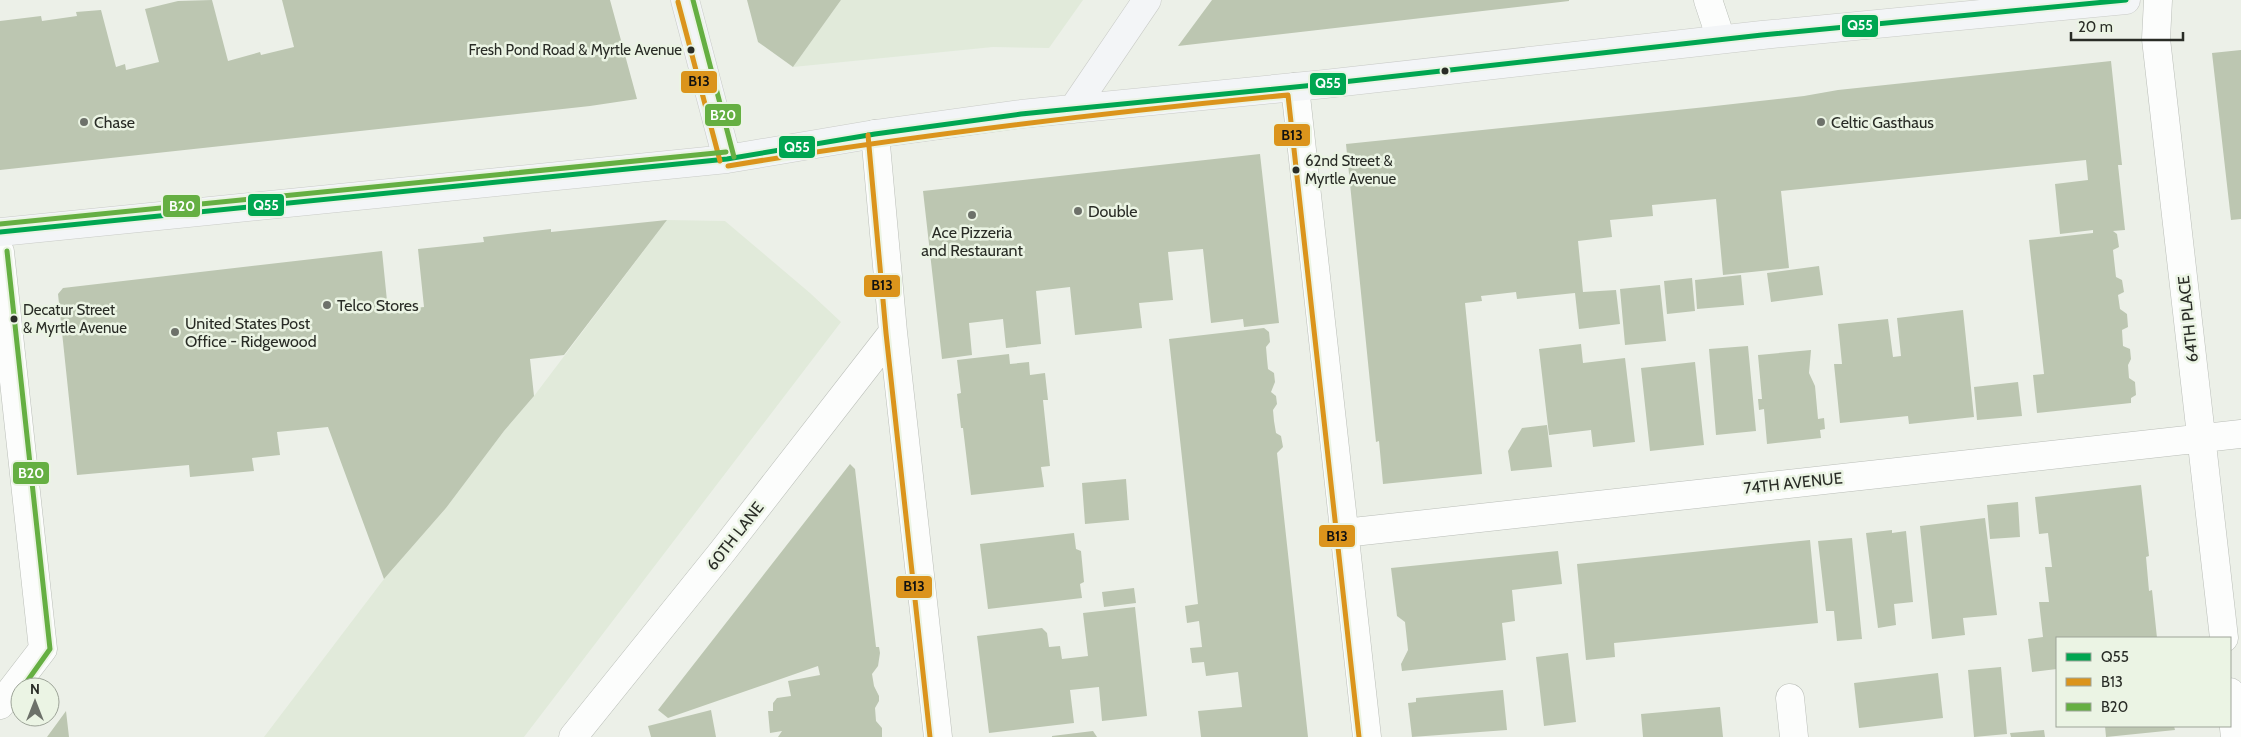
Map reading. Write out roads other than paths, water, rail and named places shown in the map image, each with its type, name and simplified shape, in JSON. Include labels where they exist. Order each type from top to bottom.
[{"type":"main road","points":[[685,0],[728,158]]},
{"type":"main road","points":[[1073,109],[1147,0]]},
{"type":"main road","points":[[0,232],[728,158],[875,134],[1073,109],[1295,87],[1722,39],[2126,0]]},
{"type":"street","points":[[1708,0],[1722,39]]},
{"type":"street","name":"64TH PLACE","points":[[2158,0],[2156,39],[2224,637]]},
{"type":"street","points":[[1295,87],[1366,737]]},
{"type":"street","points":[[875,134],[894,332],[938,737]]},
{"type":"street","points":[[0,252],[43,649],[0,706]]},
{"type":"street","name":"60TH LANE","points":[[573,737],[722,552],[894,332]]},
{"type":"street","name":"74TH AVENUE","points":[[1344,532],[2241,434]]},
{"type":"street","points":[[1790,698],[1794,737]]},
{"type":"street","points":[[2231,701],[2235,737]]},
{"type":"place","name":"Fresh Pond Road & Myrtle Avenue","points":[[691,50]]},
{"type":"place","name":"Chase","points":[[84,122]]},
{"type":"place","name":"Celtic Gasthaus","points":[[1821,122]]},
{"type":"place","name":"62nd Street & Myrtle Avenue","points":[[1296,170]]},
{"type":"place","name":"Double","points":[[1078,211]]},
{"type":"place","name":"Ace Pizzeria and Restaurant","points":[[972,215]]},
{"type":"place","name":"Telco Stores","points":[[327,305]]},
{"type":"place","name":"Decatur Street & Myrtle Avenue","points":[[14,319]]},
{"type":"place","name":"United States Post Office - Ridgewood","points":[[175,332]]}]
